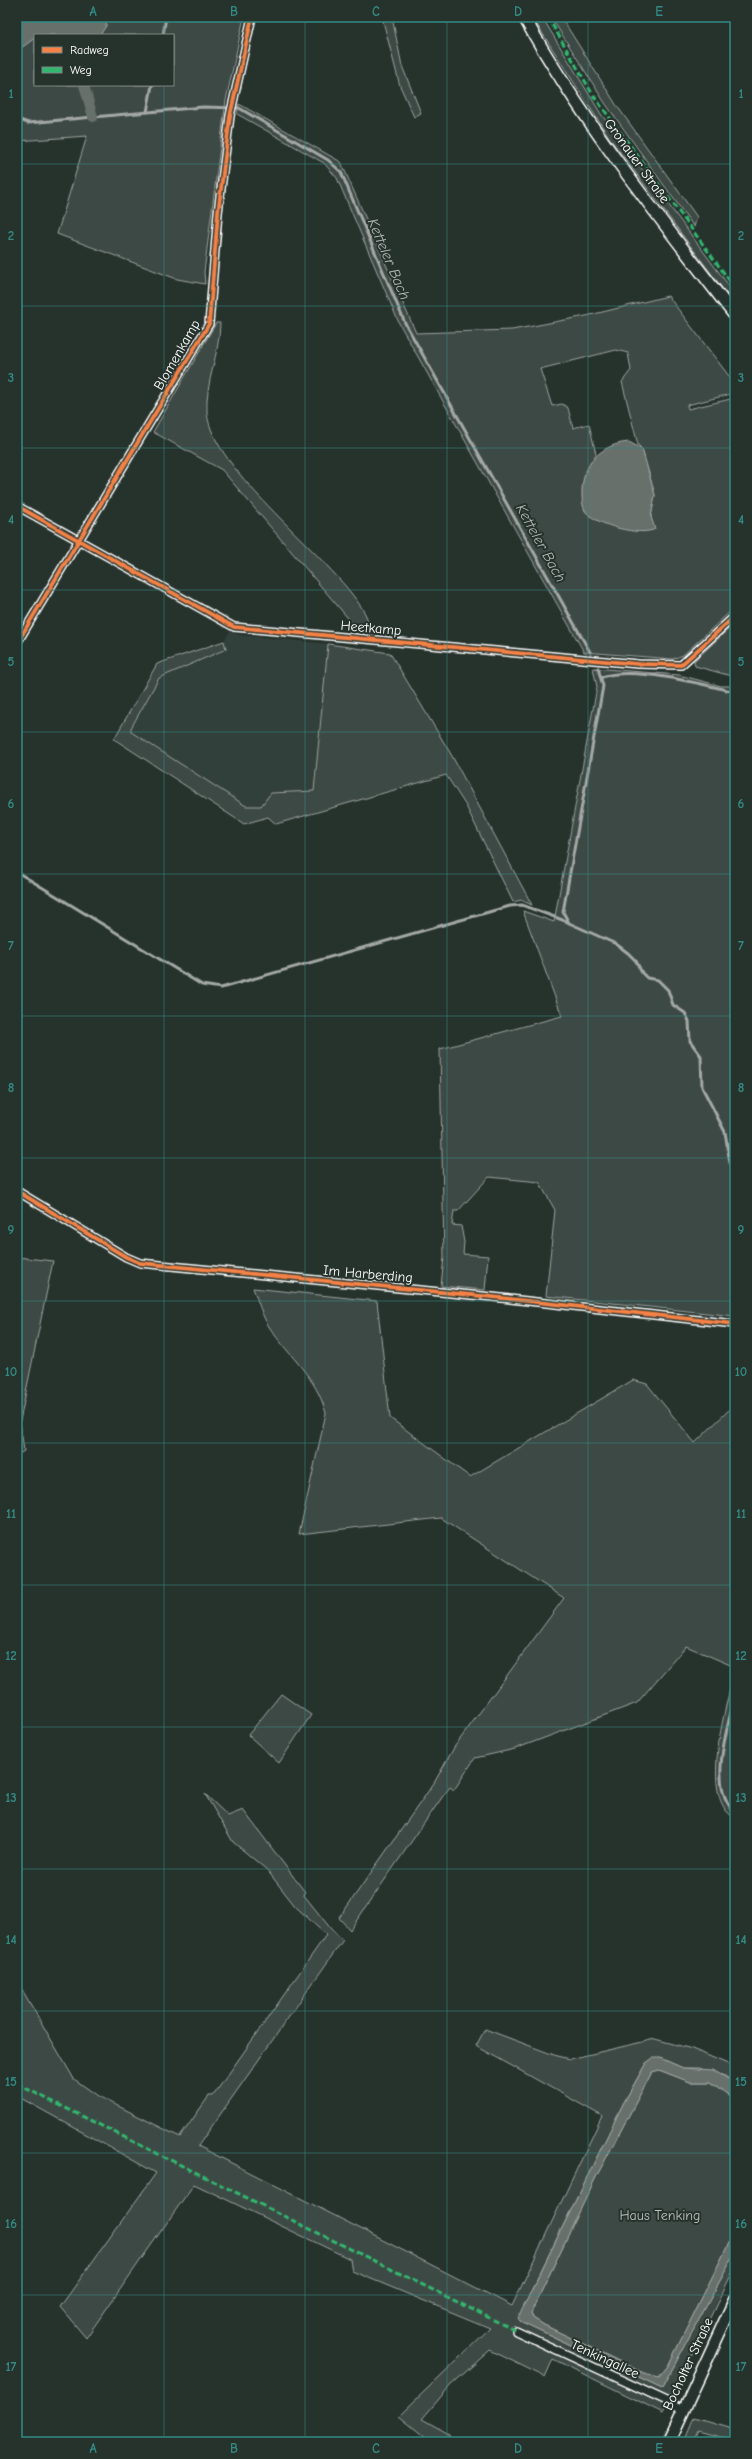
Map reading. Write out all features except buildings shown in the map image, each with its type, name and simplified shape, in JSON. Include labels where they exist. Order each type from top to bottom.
[{"type":"main road","name":"Gronauer Straße","points":[[524,17],[542,49],[614,157],[735,316]]},
{"type":"main road","name":"Bocholter Straße","points":[[668,2442],[735,2299]]},
{"type":"street","name":"Blomenkamp","points":[[17,643],[209,324],[218,214],[230,116],[252,17]]},
{"type":"street","name":"Heetkamp","points":[[17,506],[80,539],[234,627],[638,664],[681,665],[735,616]]},
{"type":"street","name":"Im Harberding","points":[[17,1191],[126,1257],[140,1263],[492,1297],[735,1324]]},
{"type":"street","name":"Tenkingallee","points":[[516,2331],[684,2410]]},
{"type":"shaded area","points":[[17,17],[107,17],[106,26],[101,34],[34,34],[34,39],[17,51]]},
{"type":"shaded area","points":[[629,442],[642,449],[655,495],[651,517],[655,529],[648,531],[630,531],[599,521],[591,517],[586,512],[583,505],[583,482],[589,464],[602,451],[619,444]]},
{"type":"shaded area","points":[[230,631],[239,635],[328,644],[315,791],[271,793],[261,807],[246,806],[131,732],[131,728],[159,678],[226,649],[224,641]]},
{"type":"shaded area","points":[[653,2058],[660,2058],[683,2068],[713,2070],[735,2083],[735,2100],[711,2082],[690,2082],[659,2070],[652,2072],[595,2179],[531,2313],[533,2318],[544,2325],[641,2372],[659,2377],[668,2366],[735,2231],[735,2253],[662,2388],[520,2321],[518,2318],[623,2104],[646,2063]]},
{"type":"green space","points":[[17,17],[244,17],[226,100],[204,272],[205,284],[177,279],[57,234],[87,136],[17,141]]},
{"type":"green space","points":[[382,17],[392,17],[402,66],[421,113],[414,117],[400,86]]},
{"type":"green space","points":[[532,17],[542,17],[601,114],[735,294],[735,305],[611,140]]},
{"type":"green space","points":[[551,17],[561,17],[617,106],[697,217],[694,227],[605,103]]},
{"type":"green space","points":[[239,104],[341,162],[416,333],[512,330],[586,316],[668,296],[735,384],[735,393],[687,405],[688,409],[735,398],[735,607],[683,655],[673,659],[584,652],[399,323],[337,178],[324,163],[237,114]],"holes":[[[616,350],[628,353],[631,370],[622,382],[638,445],[642,449],[655,495],[651,517],[585,511],[582,495],[583,481],[596,454],[589,424],[573,428],[568,408],[562,404],[552,406],[540,369]]]},
{"type":"green space","points":[[216,323],[220,323],[218,345],[210,379],[207,401],[207,412],[214,435],[229,460],[250,486],[326,564],[347,588],[364,612],[372,632],[362,633],[353,624],[222,470],[153,432]]},
{"type":"green space","points":[[735,623],[735,677],[695,666],[694,661]]},
{"type":"green space","points":[[224,641],[226,649],[159,678],[131,728],[131,732],[246,806],[261,806],[271,793],[314,791],[328,644],[390,653],[452,756],[532,905],[521,900],[513,902],[466,806],[446,775],[276,824],[268,817],[244,824],[114,739],[157,664]]},
{"type":"green space","points":[[593,668],[679,675],[721,686],[735,686],[735,1316],[546,1296],[555,1210],[539,1182],[489,1177],[458,1211],[454,1211],[452,1225],[461,1226],[464,1242],[463,1254],[488,1256],[485,1290],[441,1286],[444,1257],[440,1049],[562,1016],[523,911],[554,922],[597,687]]},
{"type":"green space","points":[[17,1257],[53,1261],[20,1421],[24,1451],[17,1455]]},
{"type":"green space","points":[[253,1288],[377,1301],[390,1418],[470,1477],[633,1380],[647,1384],[695,1443],[735,1404],[735,1667],[686,1646],[637,1703],[515,1749],[475,1758],[454,1790],[450,1787],[443,1796],[350,1930],[339,1918],[434,1783],[455,1746],[564,1598],[441,1518],[299,1534],[326,1413],[316,1388],[267,1324]]},
{"type":"green space","points":[[735,1668],[735,1818],[724,1807],[718,1791],[716,1770],[722,1725]]},
{"type":"green space","points":[[281,1694],[311,1715],[279,1763],[248,1735]]},
{"type":"green space","points":[[205,1794],[228,1816],[243,1810],[305,1892],[303,1894],[331,1929],[343,1940],[198,2146],[512,2306],[602,2116],[476,2046],[485,2029],[554,2055],[570,2059],[655,2039],[692,2049],[735,2067],[735,2083],[725,2076],[698,2068],[683,2068],[660,2058],[646,2063],[623,2104],[531,2291],[520,2321],[662,2388],[735,2253],[735,2267],[663,2413],[553,2359],[545,2377],[490,2350],[450,2386],[422,2419],[449,2434],[452,2442],[431,2442],[399,2416],[490,2328],[352,2271],[350,2259],[194,2184],[86,2338],[60,2307],[156,2173],[17,2096],[17,1981],[74,2079],[98,2096],[180,2137],[209,2096],[213,2096],[326,1935],[295,1906],[267,1870],[233,1842]]},
{"type":"green space","name":"Haus Tenking","points":[[659,2070],[690,2082],[711,2082],[735,2100],[735,2231],[668,2366],[659,2377],[652,2377],[544,2325],[533,2318],[531,2313],[595,2179],[652,2072]]},
{"type":"green space","points":[[694,2418],[735,2430],[735,2441],[698,2431],[693,2442],[684,2442]]},
{"type":"waterway","points":[[163,34],[166,17]]},
{"type":"waterway","points":[[84,86],[93,117]]},
{"type":"waterway","points":[[147,112],[152,86]]},
{"type":"waterway","name":"Ketteler Bach","points":[[17,119],[28,123],[203,107],[239,108],[328,160],[341,172],[405,323],[590,652]]},
{"type":"waterway","name":"Ketteler Bach","points":[[598,668],[603,686],[563,912],[569,923],[616,944],[628,953],[636,961],[642,973],[647,978],[658,980],[668,990],[673,1005],[685,1013],[689,1021],[690,1041],[701,1056],[702,1087],[725,1132],[735,1193]]},
{"type":"waterway","points":[[602,677],[615,674],[668,677],[735,692]]},
{"type":"waterway","points":[[17,872],[202,985],[221,988],[510,906],[522,905],[568,922]]},
{"type":"waterway","name":"Ketteler Bach","points":[[729,1155],[735,1151]]},
{"type":"waterway","name":"Ketteler Bach","points":[[735,1696],[722,1756],[721,1772],[722,1788],[727,1801],[735,1812]]},
{"type":"marked path","points":[[548,17],[593,95],[735,288]]},
{"type":"marked path","points":[[17,2084],[516,2331]]},
{"type":"cycle path","points":[[17,643],[209,324],[218,213],[230,116],[252,17]]},
{"type":"cycle path","points":[[17,506],[234,627],[638,664],[681,665],[735,616]]},
{"type":"cycle path","points":[[17,1191],[126,1257],[140,1263],[492,1297],[735,1324]]}]
